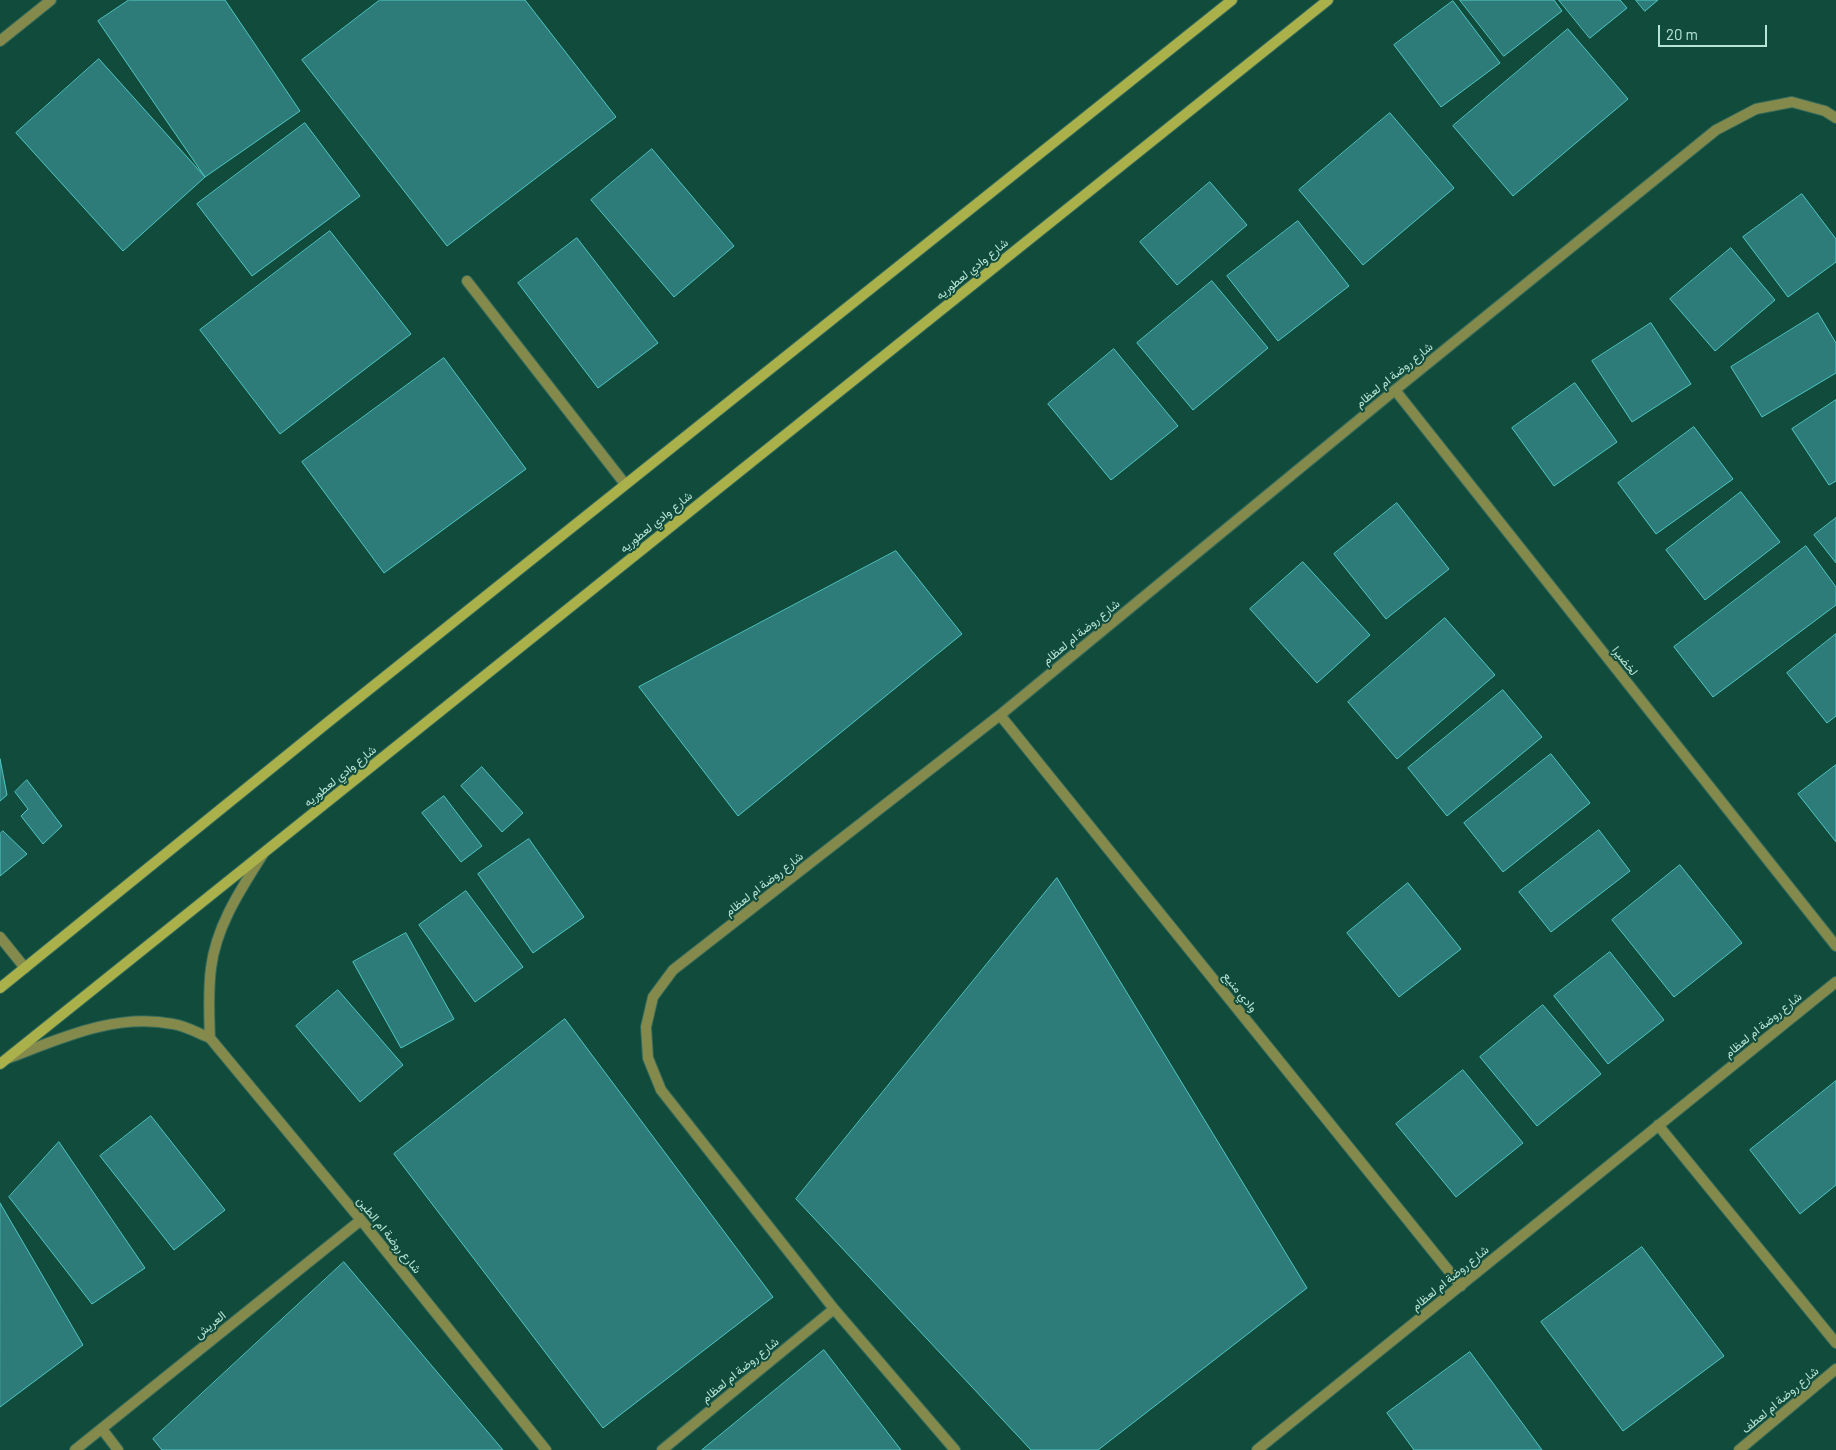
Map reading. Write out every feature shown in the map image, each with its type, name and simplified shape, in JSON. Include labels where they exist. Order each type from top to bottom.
[{"type":"street","points":[[0,41],[51,0]]},
{"type":"street","points":[[0,988],[625,484],[1232,0]]},
{"type":"street","name":"شارع وادي لعطوريه","points":[[3,1062],[1328,0]]},
{"type":"street","name":"شارع روضة ام لعظام","points":[[955,1450],[834,1309],[661,1090],[648,1058],[646,1027],[653,997],[673,970],[1000,715],[1395,390],[1716,130],[1756,109],[1792,102],[1825,111],[1836,118]]},
{"type":"street","points":[[467,281],[625,484]]},
{"type":"street","name":"لخضيرا","points":[[1395,390],[1836,946]]},
{"type":"street","name":"وادي منيع","points":[[1000,715],[1461,1286]]},
{"type":"street","points":[[210,1038],[208,993],[211,966],[219,934],[234,901],[263,853]]},
{"type":"street","points":[[0,937],[25,968]]},
{"type":"street","name":"شارع روضة ام لعظام","points":[[1257,1450],[1836,982]]},
{"type":"street","name":"شارع روضة ام الطين","points":[[3,1062],[81,1031],[110,1023],[146,1020],[175,1024],[210,1038],[361,1220],[546,1450]]},
{"type":"street","points":[[1658,1125],[1836,1343]]},
{"type":"street","name":"العريش","points":[[75,1450],[361,1220]]},
{"type":"street","name":"شارع روضة ام لعظام","points":[[662,1450],[834,1309]]},
{"type":"street","name":"شارع روضة ام لعطف","points":[[1739,1450],[1836,1370]]},
{"type":"street","points":[[102,1429],[118,1450]]},
{"type":"building","points":[[129,0],[225,0],[300,111],[205,177],[98,21]]},
{"type":"building","points":[[380,0],[525,0],[616,117],[447,246],[302,60]]},
{"type":"building","points":[[1460,0],[1554,0],[1562,11],[1504,56]]},
{"type":"building","points":[[1559,0],[1620,0],[1627,8],[1590,38]]},
{"type":"building","points":[[1636,0],[1658,0],[1645,11]]},
{"type":"building","points":[[1453,1],[1500,63],[1441,107],[1394,45]]},
{"type":"building","points":[[1568,29],[1628,99],[1513,196],[1453,126]]},
{"type":"building","points":[[99,59],[205,177],[123,251],[16,133]]},
{"type":"building","points":[[1390,113],[1454,188],[1363,265],[1299,190]]},
{"type":"building","points":[[305,123],[360,196],[252,276],[197,204]]},
{"type":"building","points":[[652,149],[734,246],[674,297],[591,200]]},
{"type":"building","points":[[1210,182],[1247,225],[1177,285],[1140,242]]},
{"type":"building","points":[[1802,194],[1836,239],[1836,262],[1788,297],[1743,237]]},
{"type":"building","points":[[1298,221],[1349,286],[1278,341],[1227,276]]},
{"type":"building","points":[[330,231],[411,334],[280,434],[200,330]]},
{"type":"building","points":[[577,238],[658,343],[598,388],[518,283]]},
{"type":"building","points":[[1731,248],[1775,300],[1715,351],[1670,299]]},
{"type":"building","points":[[1212,281],[1268,348],[1193,410],[1137,343]]},
{"type":"building","points":[[1818,313],[1836,343],[1836,373],[1762,417],[1731,367]]},
{"type":"building","points":[[1651,323],[1691,384],[1632,422],[1592,361]]},
{"type":"building","points":[[1114,349],[1178,426],[1111,480],[1048,404]]},
{"type":"building","points":[[444,358],[526,469],[384,573],[302,462]]},
{"type":"building","points":[[1575,383],[1617,442],[1554,486],[1512,428]]},
{"type":"building","points":[[1836,400],[1836,481],[1829,485],[1792,429]]},
{"type":"building","points":[[1694,427],[1733,479],[1656,534],[1618,483]]},
{"type":"building","points":[[1741,492],[1780,542],[1705,600],[1666,550]]},
{"type":"building","points":[[1397,503],[1449,569],[1386,619],[1334,554]]},
{"type":"building","points":[[1836,518],[1836,563],[1814,535]]},
{"type":"building","points":[[1806,546],[1836,587],[1836,605],[1713,697],[1674,647]]},
{"type":"building","points":[[896,551],[962,634],[738,816],[639,687]]},
{"type":"building","points":[[1303,562],[1370,635],[1317,683],[1250,609]]},
{"type":"building","points":[[1445,618],[1495,675],[1397,759],[1348,702]]},
{"type":"building","points":[[1836,634],[1836,716],[1827,723],[1787,673]]},
{"type":"building","points":[[1503,690],[1542,737],[1447,816],[1408,768]]},
{"type":"building","points":[[1551,754],[1590,803],[1503,872],[1464,823]]},
{"type":"building","points":[[0,759],[7,795],[0,801]]},
{"type":"building","points":[[1836,765],[1836,842],[1798,794]]},
{"type":"building","points":[[482,767],[523,813],[502,832],[461,786]]},
{"type":"building","points":[[27,780],[62,826],[43,844],[21,816],[28,809],[15,792]]},
{"type":"building","points":[[444,796],[482,846],[461,862],[422,813]]},
{"type":"building","points":[[1599,830],[1630,871],[1551,932],[1519,892]]},
{"type":"building","points":[[3,831],[27,854],[0,876],[0,834]]},
{"type":"building","points":[[529,839],[584,917],[533,953],[478,874]]},
{"type":"building","points":[[1680,865],[1742,943],[1674,997],[1612,920]]},
{"type":"building","points":[[1057,878],[1307,1288],[1098,1450],[1031,1450],[796,1199]]},
{"type":"building","points":[[1408,883],[1461,949],[1399,997],[1347,933]]},
{"type":"building","points":[[466,891],[523,967],[475,1002],[419,925]]},
{"type":"building","points":[[406,933],[454,1019],[401,1048],[353,962]]},
{"type":"building","points":[[1610,952],[1664,1020],[1608,1064],[1554,996]]},
{"type":"building","points":[[338,990],[403,1065],[360,1102],[296,1026]]},
{"type":"building","points":[[1543,1005],[1601,1074],[1537,1126],[1480,1057]]},
{"type":"building","points":[[565,1019],[773,1297],[603,1428],[394,1154]]},
{"type":"building","points":[[1463,1070],[1523,1143],[1456,1197],[1396,1124]]},
{"type":"building","points":[[1836,1081],[1836,1185],[1800,1214],[1750,1150]]},
{"type":"building","points":[[151,1116],[225,1210],[174,1250],[100,1156]]},
{"type":"building","points":[[59,1142],[145,1268],[92,1304],[9,1197]]},
{"type":"building","points":[[0,1203],[83,1345],[0,1407]]},
{"type":"building","points":[[1642,1247],[1724,1356],[1623,1431],[1541,1322]]},
{"type":"building","points":[[344,1262],[503,1450],[162,1450],[153,1439]]},
{"type":"building","points":[[824,1350],[901,1450],[702,1450]]},
{"type":"building","points":[[1470,1352],[1542,1450],[1414,1450],[1387,1413]]}]
